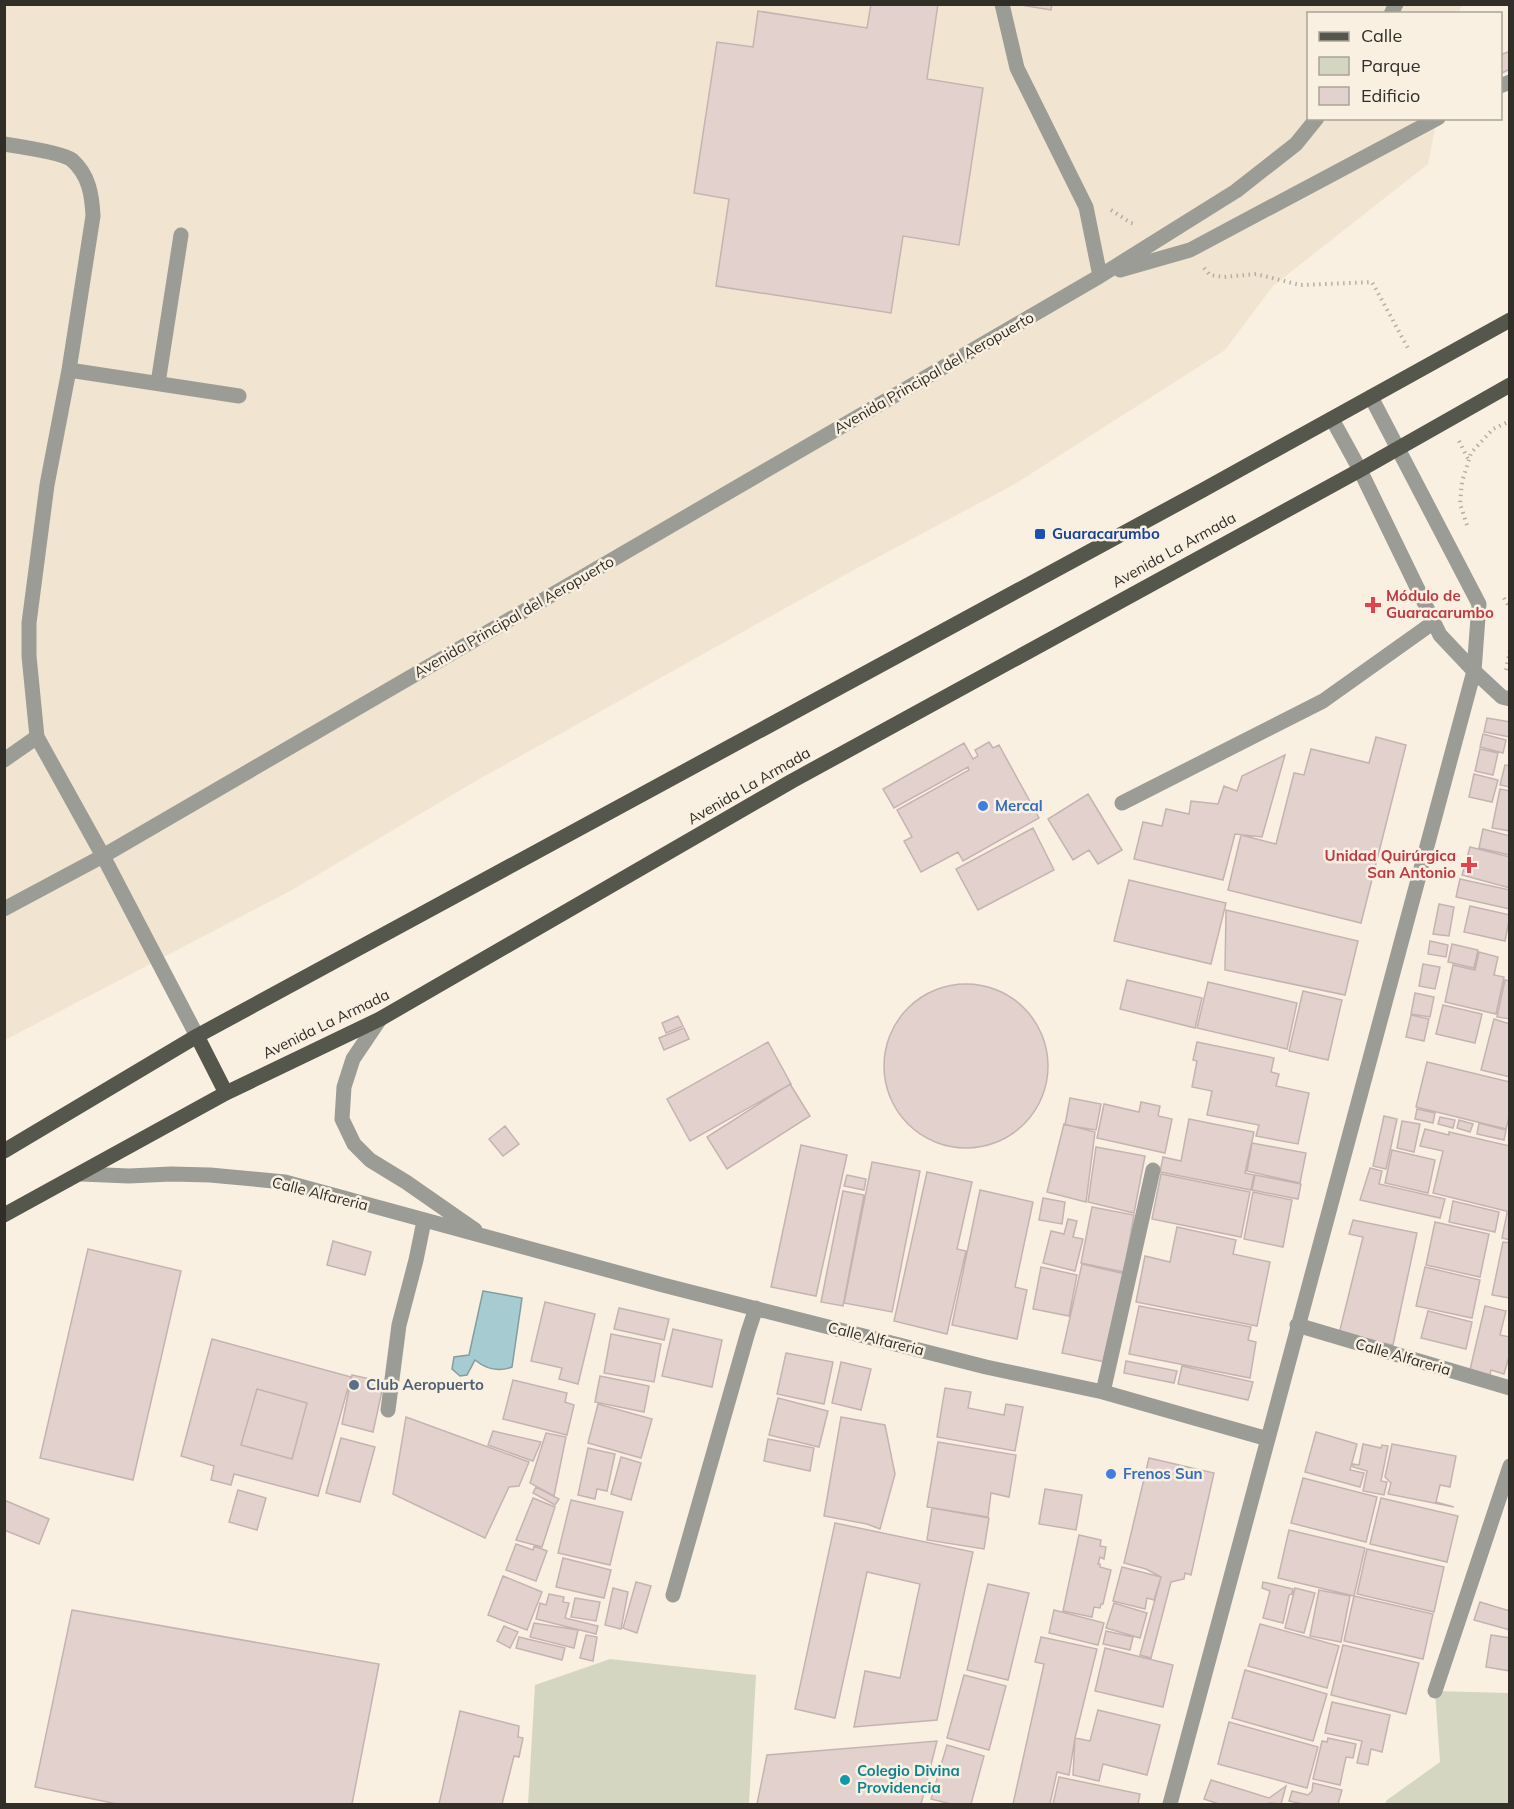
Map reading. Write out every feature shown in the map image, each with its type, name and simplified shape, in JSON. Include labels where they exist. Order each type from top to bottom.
[{"type":"main road","points":[[4,1151],[197,1036],[1332,419],[1509,320]]},
{"type":"main road","name":"Avenida La Armada","points":[[4,1215],[226,1093],[380,1019],[792,781],[1360,470],[1509,385]]},
{"type":"main road","points":[[197,1036],[226,1093]]},
{"type":"street","points":[[1002,4],[1017,68],[1088,212],[1100,276]]},
{"type":"street","name":"Avenida Principal del Aeropuerto","points":[[4,909],[103,856],[1100,276],[1236,191],[1296,144],[1315,120]]},
{"type":"street","name":"Avenida Principal del Aeropuerto","points":[[1100,276],[1190,249],[1434,120]]},
{"type":"street","points":[[4,144],[71,159],[86,178],[92,195],[93,216],[69,370],[47,485],[29,623],[29,656],[37,737],[103,856],[197,1036]]},
{"type":"street","points":[[158,383],[181,235]]},
{"type":"street","points":[[69,370],[239,396]]},
{"type":"street","points":[[1170,1804],[1474,671],[1479,604],[1371,397]]},
{"type":"street","points":[[1332,419],[1360,470],[1440,635],[1502,697],[1509,699]]},
{"type":"street","points":[[1122,803],[1323,701],[1434,622]]},
{"type":"street","points":[[4,760],[37,737]]},
{"type":"street","name":"Calle Alfareria","points":[[380,1019],[353,1059],[344,1087],[342,1119],[354,1144],[370,1160],[406,1182],[484,1237]]},
{"type":"street","points":[[1103,1392],[1153,1170]]},
{"type":"street","name":"Calle Alfareria","points":[[81,1174],[200,1175],[285,1182],[756,1308],[986,1367],[1103,1392],[1268,1439]]},
{"type":"street","points":[[388,1410],[399,1325],[424,1221]]},
{"type":"street","points":[[673,1595],[747,1332],[756,1308]]},
{"type":"street","name":"Calle Alfareria","points":[[1297,1325],[1509,1388]]},
{"type":"street","points":[[1435,1691],[1509,1466]]},
{"type":"path","points":[[1088,212],[1103,204],[1131,223],[1144,225],[1168,219],[1175,229]]},
{"type":"path","points":[[1190,249],[1210,275],[1224,277],[1256,274],[1300,285],[1372,282],[1420,369]]},
{"type":"path","points":[[1447,419],[1468,459]]},
{"type":"path","points":[[1471,534],[1460,504],[1462,482],[1468,459],[1492,429],[1509,421]]},
{"type":"path","points":[[1499,590],[1509,608]]},
{"type":"shaded area","points":[[5,5],[1462,5],[1458,12],[1307,12],[1307,120],[1437,120],[1428,164],[1273,286],[1225,350],[1015,484],[850,572],[474,782],[292,890],[5,1040]]},
{"type":"green space","points":[[610,1659],[756,1675],[749,1804],[528,1804],[535,1685]]},
{"type":"green space","points":[[1435,1691],[1509,1693],[1509,1804],[1385,1804],[1387,1800],[1440,1762]]},
{"type":"water","points":[[483,1291],[522,1298],[512,1367],[493,1369],[475,1360],[467,1375],[460,1376],[452,1369],[454,1357],[469,1355]]},
{"type":"building","points":[[871,4],[938,4],[927,79],[983,88],[959,245],[903,236],[891,313],[716,286],[729,199],[694,193],[717,42],[753,47],[758,11],[867,28]]},
{"type":"building","points":[[1015,4],[1052,4],[1051,10]]},
{"type":"building","points":[[1510,51],[1510,69],[1502,73],[1502,54]]},
{"type":"building","points":[[1487,718],[1510,722],[1510,737],[1484,732]]},
{"type":"building","points":[[1483,734],[1506,740],[1503,753],[1480,747]]},
{"type":"building","points":[[1376,737],[1406,745],[1361,923],[1228,890],[1241,835],[1276,844],[1294,773],[1304,775],[1311,749],[1369,763]]},
{"type":"building","points":[[989,742],[993,748],[999,745],[1039,818],[963,861],[958,852],[921,872],[904,841],[912,837],[897,810],[969,770],[968,767],[894,808],[883,789],[964,743],[973,759],[978,756],[975,750]]},
{"type":"building","points":[[1480,749],[1498,753],[1493,775],[1475,771]]},
{"type":"building","points":[[1285,755],[1262,837],[1235,834],[1223,880],[1134,859],[1143,822],[1162,826],[1166,809],[1189,814],[1191,801],[1218,804],[1224,786],[1237,791],[1242,776]]},
{"type":"building","points":[[1505,765],[1510,766],[1510,787],[1500,785]]},
{"type":"building","points":[[1474,774],[1498,780],[1492,802],[1469,797]]},
{"type":"building","points":[[1500,789],[1510,791],[1510,831],[1492,828]]},
{"type":"building","points":[[1088,794],[1122,850],[1098,864],[1089,850],[1073,860],[1048,819]]},
{"type":"building","points":[[1033,828],[1054,870],[978,910],[956,869]]},
{"type":"building","points":[[1483,829],[1510,836],[1510,855],[1479,848]]},
{"type":"building","points":[[1470,847],[1510,857],[1510,888],[1462,875]]},
{"type":"building","points":[[1460,879],[1510,890],[1510,909],[1456,897]]},
{"type":"building","points":[[1129,880],[1226,903],[1211,964],[1114,941]]},
{"type":"building","points":[[1439,904],[1454,907],[1449,936],[1433,934]]},
{"type":"building","points":[[1470,906],[1510,915],[1505,941],[1464,932]]},
{"type":"building","points":[[1226,910],[1358,941],[1345,995],[1225,970]]},
{"type":"building","points":[[1430,941],[1448,945],[1446,957],[1428,954]]},
{"type":"building","points":[[1452,944],[1478,950],[1474,968],[1448,962]]},
{"type":"building","points":[[1479,952],[1498,957],[1494,975],[1504,977],[1496,1014],[1445,1002],[1453,965],[1475,970]]},
{"type":"building","points":[[1423,964],[1440,967],[1435,989],[1419,986]]},
{"type":"building","points":[[1127,980],[1202,998],[1195,1028],[1120,1009]]},
{"type":"building","points":[[1505,980],[1510,981],[1510,1019],[1497,1017]]},
{"type":"building","points":[[1208,982],[1297,1003],[1287,1049],[1197,1028]]},
{"type":"building","points":[[966,984],[997,991],[1024,1008],[1041,1035],[1048,1066],[1041,1097],[1024,1124],[997,1141],[966,1148],[935,1141],[908,1124],[891,1097],[884,1066],[891,1035],[908,1008],[935,991]]},
{"type":"building","points":[[1303,991],[1342,1000],[1328,1060],[1289,1051]]},
{"type":"building","points":[[1415,993],[1434,997],[1430,1017],[1411,1014]]},
{"type":"building","points":[[1443,1005],[1482,1014],[1475,1043],[1436,1034]]},
{"type":"building","points":[[1411,1015],[1429,1019],[1424,1041],[1406,1037]]},
{"type":"building","points":[[678,1016],[683,1026],[666,1033],[662,1023]]},
{"type":"building","points":[[1494,1019],[1510,1024],[1510,1077],[1481,1070]]},
{"type":"building","points":[[684,1028],[689,1039],[664,1050],[659,1038]]},
{"type":"building","points":[[768,1042],[791,1084],[690,1141],[667,1099]]},
{"type":"building","points":[[1197,1042],[1274,1058],[1271,1072],[1279,1074],[1276,1086],[1309,1093],[1298,1144],[1256,1136],[1259,1125],[1207,1115],[1212,1091],[1192,1087],[1197,1061],[1193,1060]]},
{"type":"building","points":[[1427,1062],[1510,1082],[1510,1113],[1506,1129],[1416,1107]]},
{"type":"building","points":[[790,1084],[810,1116],[727,1169],[707,1137]]},
{"type":"building","points":[[1070,1098],[1101,1104],[1096,1130],[1065,1125]]},
{"type":"building","points":[[1141,1102],[1160,1106],[1158,1116],[1172,1119],[1165,1153],[1097,1138],[1104,1104],[1139,1112]]},
{"type":"building","points":[[1417,1109],[1435,1113],[1433,1123],[1415,1119]]},
{"type":"building","points":[[1384,1116],[1397,1119],[1386,1169],[1373,1166]]},
{"type":"building","points":[[1440,1117],[1455,1120],[1453,1128],[1438,1124]]},
{"type":"building","points":[[1189,1119],[1254,1132],[1245,1173],[1254,1175],[1251,1190],[1160,1172],[1163,1157],[1181,1161]]},
{"type":"building","points":[[1459,1120],[1473,1124],[1470,1132],[1457,1128]]},
{"type":"building","points":[[1402,1121],[1420,1124],[1414,1152],[1397,1148]]},
{"type":"building","points":[[1479,1123],[1506,1130],[1504,1140],[1477,1134]]},
{"type":"building","points":[[1064,1124],[1095,1132],[1086,1202],[1047,1192]]},
{"type":"building","points":[[505,1126],[519,1144],[503,1156],[489,1139]]},
{"type":"building","points":[[1425,1129],[1510,1146],[1510,1212],[1433,1193],[1443,1151],[1420,1146]]},
{"type":"building","points":[[1252,1143],[1306,1153],[1300,1183],[1247,1171]]},
{"type":"building","points":[[801,1145],[847,1155],[816,1296],[771,1287]]},
{"type":"building","points":[[1096,1147],[1145,1156],[1134,1213],[1088,1202]]},
{"type":"building","points":[[1392,1150],[1435,1160],[1428,1193],[1385,1183]]},
{"type":"building","points":[[872,1162],[920,1171],[892,1312],[844,1303]]},
{"type":"building","points":[[1370,1168],[1382,1171],[1379,1184],[1445,1199],[1440,1218],[1360,1200]]},
{"type":"building","points":[[927,1172],[972,1182],[957,1249],[966,1251],[947,1334],[894,1321]]},
{"type":"building","points":[[1161,1174],[1250,1192],[1241,1237],[1152,1219]]},
{"type":"building","points":[[847,1175],[866,1179],[864,1190],[844,1186]]},
{"type":"building","points":[[1255,1175],[1301,1184],[1298,1199],[1252,1190]]},
{"type":"building","points":[[980,1190],[1033,1202],[1015,1287],[1027,1290],[1017,1339],[952,1325]]},
{"type":"building","points":[[843,1191],[864,1195],[843,1306],[821,1302]]},
{"type":"building","points":[[1253,1192],[1292,1200],[1283,1247],[1244,1239]]},
{"type":"building","points":[[1043,1198],[1065,1202],[1062,1224],[1039,1220]]},
{"type":"building","points":[[1453,1201],[1499,1212],[1495,1232],[1449,1222]]},
{"type":"building","points":[[1092,1207],[1134,1215],[1124,1272],[1081,1263]]},
{"type":"building","points":[[1507,1213],[1510,1214],[1510,1240],[1502,1238]]},
{"type":"building","points":[[1068,1219],[1077,1221],[1073,1237],[1083,1239],[1075,1271],[1043,1263],[1051,1231],[1064,1234]]},
{"type":"building","points":[[1353,1220],[1417,1233],[1393,1345],[1339,1334],[1363,1237],[1349,1234]]},
{"type":"building","points":[[1435,1222],[1489,1234],[1480,1277],[1426,1265]]},
{"type":"building","points":[[1177,1227],[1236,1240],[1233,1254],[1270,1262],[1257,1326],[1136,1302],[1145,1256],[1170,1262]]},
{"type":"building","points":[[333,1241],[371,1252],[365,1275],[327,1265]]},
{"type":"building","points":[[1503,1242],[1510,1243],[1510,1298],[1492,1295]]},
{"type":"building","points":[[88,1249],[181,1271],[133,1480],[40,1458]]},
{"type":"building","points":[[1082,1264],[1125,1274],[1105,1362],[1062,1353]]},
{"type":"building","points":[[1041,1267],[1077,1275],[1069,1316],[1033,1309]]},
{"type":"building","points":[[1425,1267],[1480,1280],[1472,1318],[1416,1306]]},
{"type":"building","points":[[545,1302],[595,1314],[578,1384],[559,1379],[562,1368],[531,1361]]},
{"type":"building","points":[[1139,1306],[1251,1327],[1248,1340],[1256,1342],[1250,1378],[1129,1354]]},
{"type":"building","points":[[1485,1306],[1506,1311],[1500,1335],[1510,1337],[1510,1353],[1504,1374],[1491,1370],[1489,1378],[1469,1374]]},
{"type":"building","points":[[619,1308],[669,1319],[664,1340],[614,1329]]},
{"type":"building","points":[[1428,1311],[1472,1322],[1466,1349],[1421,1338]]},
{"type":"building","points":[[673,1329],[722,1340],[712,1387],[662,1376]]},
{"type":"building","points":[[611,1334],[661,1344],[654,1382],[604,1373]]},
{"type":"building","points":[[212,1339],[351,1377],[318,1496],[234,1474],[231,1485],[211,1480],[214,1466],[181,1456]],"holes":[[[257,1389],[307,1403],[292,1459],[241,1445]]]},
{"type":"building","points":[[786,1353],[833,1362],[824,1404],[777,1394]]},
{"type":"building","points":[[1126,1361],[1177,1371],[1174,1383],[1124,1373]]},
{"type":"building","points":[[841,1362],[871,1369],[861,1410],[832,1403]]},
{"type":"building","points":[[1182,1366],[1253,1382],[1248,1400],[1178,1384]]},
{"type":"building","points":[[352,1375],[384,1382],[373,1432],[342,1424]]},
{"type":"building","points":[[600,1376],[649,1386],[644,1412],[595,1402]]},
{"type":"building","points":[[513,1380],[567,1393],[565,1402],[574,1405],[567,1435],[503,1419]]},
{"type":"building","points":[[945,1388],[971,1392],[968,1408],[1004,1415],[1006,1404],[1023,1407],[1015,1451],[937,1437]]},
{"type":"building","points":[[257,1389],[307,1403],[292,1459],[241,1445]]},
{"type":"building","points":[[778,1398],[828,1411],[819,1447],[769,1435]]},
{"type":"building","points":[[598,1404],[652,1419],[641,1458],[588,1443]]},
{"type":"building","points":[[406,1417],[529,1462],[519,1486],[509,1487],[485,1538],[393,1494]]},
{"type":"building","points":[[841,1417],[885,1425],[895,1474],[880,1529],[867,1524],[824,1516]]},
{"type":"building","points":[[493,1431],[541,1442],[533,1461],[488,1445]]},
{"type":"building","points":[[1316,1432],[1357,1444],[1350,1470],[1364,1473],[1360,1487],[1305,1472]]},
{"type":"building","points":[[546,1433],[566,1437],[554,1496],[530,1483]]},
{"type":"building","points":[[341,1438],[375,1447],[360,1502],[326,1493]]},
{"type":"building","points":[[768,1439],[814,1448],[810,1471],[764,1461]]},
{"type":"building","points":[[938,1442],[1016,1455],[1009,1497],[991,1493],[988,1517],[927,1507]]},
{"type":"building","points":[[1363,1444],[1381,1448],[1382,1445],[1388,1446],[1381,1481],[1387,1482],[1384,1495],[1363,1491],[1367,1471],[1353,1467],[1353,1464],[1359,1465]]},
{"type":"building","points":[[1392,1444],[1456,1456],[1450,1487],[1440,1485],[1436,1502],[1454,1507],[1388,1494],[1391,1483],[1385,1477]]},
{"type":"building","points":[[588,1448],[615,1454],[607,1491],[597,1489],[595,1499],[578,1495]]},
{"type":"building","points":[[621,1457],[641,1463],[631,1500],[611,1494]]},
{"type":"building","points":[[1149,1458],[1214,1473],[1191,1575],[1185,1573],[1184,1579],[1171,1582],[1151,1658],[1140,1655],[1161,1577],[1146,1569],[1124,1563]]},
{"type":"building","points":[[1303,1478],[1377,1497],[1366,1542],[1291,1523]]},
{"type":"building","points":[[536,1487],[559,1499],[555,1505],[533,1493]]},
{"type":"building","points":[[1045,1489],[1082,1495],[1076,1530],[1039,1524]]},
{"type":"building","points":[[238,1490],[266,1498],[257,1530],[229,1522]]},
{"type":"building","points":[[533,1498],[555,1507],[542,1547],[516,1540]]},
{"type":"building","points":[[1381,1498],[1458,1516],[1447,1562],[1370,1544]]},
{"type":"building","points":[[4,1500],[49,1519],[39,1544],[4,1530]]},
{"type":"building","points":[[571,1500],[623,1512],[610,1565],[558,1553]]},
{"type":"building","points":[[932,1508],[989,1518],[984,1549],[927,1540]]},
{"type":"building","points":[[835,1523],[973,1552],[937,1720],[854,1727],[865,1671],[900,1678],[920,1584],[867,1572],[835,1718],[795,1709]]},
{"type":"building","points":[[1289,1530],[1365,1548],[1354,1596],[1278,1578]]},
{"type":"building","points":[[1079,1535],[1101,1540],[1100,1546],[1106,1547],[1104,1559],[1100,1557],[1098,1564],[1100,1567],[1111,1570],[1103,1604],[1100,1608],[1094,1607],[1092,1617],[1063,1611]]},
{"type":"building","points":[[516,1544],[533,1550],[534,1546],[547,1551],[536,1581],[506,1570]]},
{"type":"building","points":[[1367,1549],[1444,1567],[1434,1612],[1357,1594]]},
{"type":"building","points":[[563,1558],[611,1570],[604,1598],[556,1587]]},
{"type":"building","points":[[1122,1567],[1161,1577],[1154,1600],[1147,1598],[1145,1609],[1113,1601]]},
{"type":"building","points":[[503,1576],[542,1592],[527,1630],[488,1615]]},
{"type":"building","points":[[636,1582],[651,1586],[637,1633],[623,1628]]},
{"type":"building","points":[[1263,1582],[1293,1589],[1292,1594],[1289,1595],[1283,1623],[1263,1618],[1270,1591],[1262,1588]]},
{"type":"building","points":[[988,1584],[1029,1593],[1008,1680],[967,1670]]},
{"type":"building","points":[[613,1588],[628,1592],[621,1629],[605,1625]]},
{"type":"building","points":[[1295,1588],[1315,1593],[1304,1633],[1285,1628]]},
{"type":"building","points":[[1319,1590],[1350,1596],[1341,1642],[1310,1636]]},
{"type":"building","points":[[549,1594],[564,1597],[563,1602],[569,1603],[565,1618],[598,1626],[596,1634],[536,1619],[540,1603],[546,1605]]},
{"type":"building","points":[[1354,1596],[1433,1614],[1423,1659],[1344,1641]]},
{"type":"building","points":[[575,1598],[600,1602],[596,1621],[571,1617]]},
{"type":"building","points":[[1480,1602],[1510,1611],[1510,1630],[1474,1620]]},
{"type":"building","points":[[1114,1603],[1147,1613],[1140,1638],[1106,1628]]},
{"type":"building","points":[[72,1610],[379,1664],[352,1804],[117,1804],[35,1787]]},
{"type":"building","points":[[1054,1610],[1104,1623],[1098,1645],[1049,1633]]},
{"type":"building","points":[[534,1623],[578,1630],[574,1648],[530,1637]]},
{"type":"building","points":[[1260,1624],[1339,1646],[1327,1688],[1248,1666]]},
{"type":"building","points":[[504,1626],[518,1632],[510,1648],[497,1641]]},
{"type":"building","points":[[1106,1631],[1133,1637],[1130,1650],[1103,1644]]},
{"type":"building","points":[[586,1635],[597,1637],[593,1661],[580,1658]]},
{"type":"building","points":[[1491,1635],[1510,1638],[1510,1671],[1486,1667]]},
{"type":"building","points":[[519,1637],[565,1648],[562,1660],[516,1648]]},
{"type":"building","points":[[1041,1637],[1097,1649],[1075,1738],[1069,1775],[1057,1772],[1050,1804],[1013,1804],[1044,1664],[1035,1662]]},
{"type":"building","points":[[1343,1645],[1419,1663],[1406,1714],[1331,1695]]},
{"type":"building","points":[[1105,1648],[1173,1665],[1163,1707],[1095,1691]]},
{"type":"building","points":[[1245,1670],[1327,1694],[1313,1741],[1232,1718]]},
{"type":"building","points":[[964,1675],[1006,1686],[989,1750],[947,1738]]},
{"type":"building","points":[[1332,1702],[1390,1715],[1382,1752],[1371,1749],[1368,1765],[1357,1763],[1362,1741],[1325,1733]]},
{"type":"building","points":[[1098,1710],[1160,1725],[1147,1775],[1103,1764],[1099,1781],[1073,1775],[1075,1738],[1090,1741]]},
{"type":"building","points":[[460,1711],[519,1726],[518,1737],[523,1738],[519,1757],[514,1756],[502,1804],[439,1804]]},
{"type":"building","points":[[1229,1722],[1318,1747],[1307,1788],[1218,1764]]},
{"type":"building","points":[[1328,1738],[1356,1744],[1353,1758],[1346,1757],[1340,1785],[1313,1779],[1322,1741],[1327,1742]]},
{"type":"building","name":"Colegio Divina Providencia","points":[[937,1741],[921,1804],[757,1804],[767,1755]]},
{"type":"building","points":[[947,1745],[984,1756],[971,1804],[951,1804],[931,1799]]},
{"type":"building","points":[[1059,1777],[1140,1794],[1138,1804],[1053,1804]]},
{"type":"building","points":[[1211,1780],[1269,1798],[1286,1786],[1281,1804],[1219,1804],[1204,1799]]},
{"type":"building","points":[[1313,1783],[1342,1790],[1338,1804],[1303,1804],[1289,1801],[1292,1791],[1308,1795],[1312,1791]]},
{"type":"place","name":"Guaracarumbo","points":[[1040,534]]},
{"type":"place","name":"Módulo de Guaracarumbo","points":[[1373,605]]},
{"type":"place","name":"Mercal","points":[[983,806]]},
{"type":"place","name":"Unidad Quirúrgica San Antonio","points":[[1469,865]]},
{"type":"place","name":"Club Aeropuerto","points":[[354,1385]]},
{"type":"place","name":"Frenos Sun","points":[[1111,1474]]},
{"type":"place","name":"Colegio Divina Providencia","points":[[845,1780]]}]
